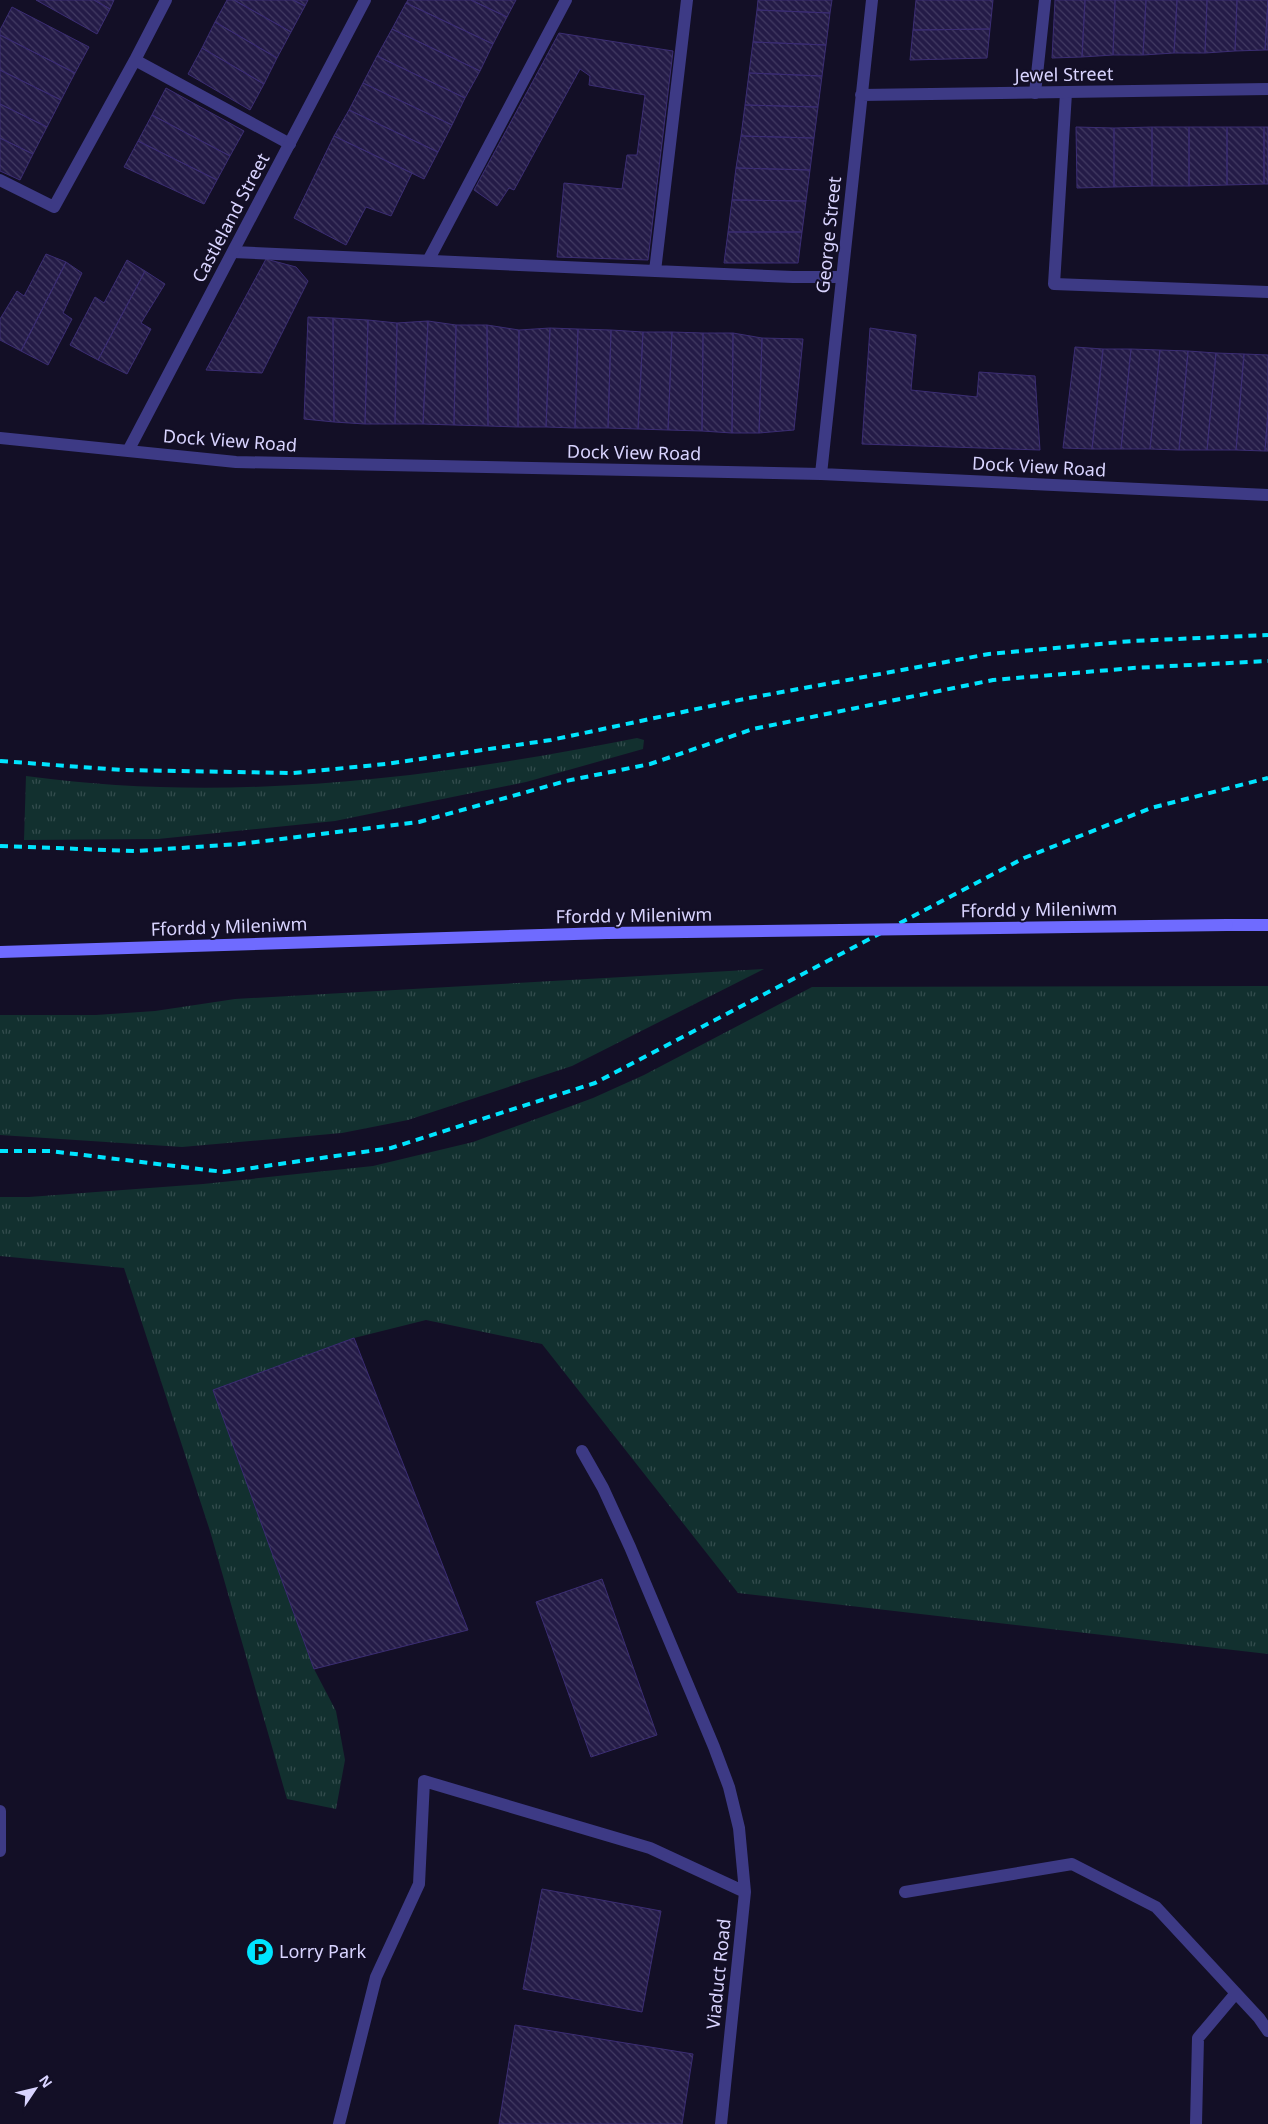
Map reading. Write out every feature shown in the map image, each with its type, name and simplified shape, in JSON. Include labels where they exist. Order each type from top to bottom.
[{"type":"street","points":[[0,180],[54,207],[166,0]]},
{"type":"street","name":"Castleland Street","points":[[128,451],[365,0]]},
{"type":"street","points":[[429,259],[566,0]]},
{"type":"street","points":[[655,271],[687,0]]},
{"type":"street","name":"George Street","points":[[821,474],[872,0]]},
{"type":"street","points":[[1035,94],[1045,0]]},
{"type":"street","points":[[135,60],[290,144]]},
{"type":"street","name":"Jewel Street","points":[[861,95],[1035,94],[1268,89]]},
{"type":"street","points":[[1066,93],[1054,284],[1268,292]]},
{"type":"street","points":[[233,252],[429,259],[793,277],[842,277]]},
{"type":"street","name":"Dock View Road","points":[[0,438],[236,462],[821,474],[1268,495]]},
{"type":"street","name":"Ffordd y Mileniwm","points":[[0,952],[607,933],[1268,925]]},
{"type":"street","name":"Viaduct Road","points":[[582,1450],[603,1488],[630,1547],[714,1747],[729,1788],[739,1828],[745,1892],[721,2124]]},
{"type":"street","points":[[339,2124],[376,1977],[419,1884],[424,1781],[650,1848],[745,1892]]},
{"type":"street","points":[[0,1811],[0,1851]]},
{"type":"street","points":[[905,1892],[1072,1864],[1156,1907],[1236,1993],[1268,2031]]},
{"type":"street","points":[[1196,2124],[1198,2038],[1236,1993]]},
{"type":"green space","points":[[637,738],[644,740],[643,749],[526,782],[335,821],[158,839],[24,840],[26,776],[103,784],[180,788],[257,787],[409,775],[485,765]]},
{"type":"green space","points":[[764,969],[572,1066],[408,1120],[342,1133],[182,1147],[0,1135],[0,1015],[96,1015],[155,1011],[235,999]]},
{"type":"green space","points":[[1268,986],[1268,1654],[738,1593],[542,1344],[426,1320],[354,1338],[213,1390],[314,1669],[336,1711],[345,1760],[336,1809],[287,1799],[210,1531],[124,1268],[0,1256],[0,1197],[29,1197],[203,1184],[373,1166],[473,1142],[593,1098],[644,1075],[812,987]]},
{"type":"building","points":[[36,0],[94,0],[110,9],[97,34]]},
{"type":"building","points":[[94,0],[114,0],[110,9]]},
{"type":"building","points":[[227,0],[234,0],[291,32],[277,58],[215,22]]},
{"type":"building","points":[[234,0],[293,0],[305,6],[291,32]]},
{"type":"building","points":[[293,0],[308,0],[305,6]]},
{"type":"building","points":[[408,0],[471,0],[507,17],[493,44],[406,3]]},
{"type":"building","points":[[471,0],[516,0],[507,17]]},
{"type":"building","points":[[758,0],[832,0],[830,13],[757,10]]},
{"type":"building","points":[[916,0],[993,0],[990,29],[913,30]]},
{"type":"building","points":[[1055,0],[1085,0],[1082,57],[1052,58]]},
{"type":"building","points":[[1085,0],[1115,0],[1113,55],[1082,57]]},
{"type":"building","points":[[1115,0],[1146,0],[1143,55],[1113,55]]},
{"type":"building","points":[[1146,0],[1177,0],[1174,53],[1143,55]]},
{"type":"building","points":[[1177,0],[1207,0],[1205,53],[1174,53]]},
{"type":"building","points":[[1207,0],[1237,0],[1235,51],[1205,53]]},
{"type":"building","points":[[1237,0],[1268,0],[1265,50],[1235,51]]},
{"type":"building","points":[[1268,0],[1268,50],[1265,50]]},
{"type":"building","points":[[406,3],[493,44],[480,71],[392,29]]},
{"type":"building","points":[[12,7],[89,47],[75,73],[0,35],[0,30]]},
{"type":"building","points":[[757,10],[830,13],[826,45],[753,42]]},
{"type":"building","points":[[215,22],[277,58],[264,84],[202,48]]},
{"type":"building","points":[[392,29],[480,71],[465,98],[377,56]]},
{"type":"building","points":[[990,29],[987,58],[910,60],[913,30]]},
{"type":"building","points":[[559,33],[673,51],[648,260],[557,257],[564,183],[622,189],[627,155],[637,155],[645,95],[589,85],[590,76],[580,69],[514,190],[509,188],[497,206],[474,190]]},
{"type":"building","points":[[0,35],[75,73],[61,100],[0,70]]},
{"type":"building","points":[[753,42],[826,45],[822,76],[749,73]]},
{"type":"building","points":[[202,48],[264,84],[250,110],[188,74]]},
{"type":"building","points":[[377,56],[465,98],[452,125],[363,83]]},
{"type":"building","points":[[0,70],[61,100],[47,127],[0,104]]},
{"type":"building","points":[[749,73],[822,76],[818,107],[745,105]]},
{"type":"building","points":[[363,83],[452,125],[438,152],[349,110]]},
{"type":"building","points":[[166,88],[244,131],[230,156],[152,115]]},
{"type":"building","points":[[0,104],[47,127],[33,154],[0,138]]},
{"type":"building","points":[[745,105],[818,107],[814,138],[741,136]]},
{"type":"building","points":[[349,110],[438,152],[424,179],[334,136]]},
{"type":"building","points":[[152,115],[230,156],[217,180],[138,141]]},
{"type":"building","points":[[1076,127],[1114,128],[1114,187],[1077,188]]},
{"type":"building","points":[[1152,127],[1189,127],[1189,186],[1152,186]]},
{"type":"building","points":[[1152,127],[1152,186],[1114,187],[1114,128]]},
{"type":"building","points":[[1189,127],[1227,127],[1227,185],[1189,186]]},
{"type":"building","points":[[1227,127],[1264,127],[1264,184],[1227,185]]},
{"type":"building","points":[[1264,127],[1268,127],[1268,184],[1264,184]]},
{"type":"building","points":[[334,136],[412,173],[391,216],[366,207],[346,245],[294,218]]},
{"type":"building","points":[[741,136],[814,138],[810,170],[736,168]]},
{"type":"building","points":[[0,138],[33,154],[20,180],[0,171]]},
{"type":"building","points":[[138,141],[217,180],[204,204],[124,167]]},
{"type":"building","points":[[736,168],[810,170],[806,201],[732,200]]},
{"type":"building","points":[[732,200],[806,201],[802,232],[728,232]]},
{"type":"building","points":[[728,232],[802,232],[798,263],[724,263]]},
{"type":"building","points":[[46,254],[66,262],[21,351],[0,340],[0,319],[17,291],[24,296]]},
{"type":"building","points":[[266,259],[296,267],[308,281],[262,373],[206,370]]},
{"type":"building","points":[[127,260],[145,271],[98,360],[70,345],[95,297],[104,303]]},
{"type":"building","points":[[66,262],[82,273],[63,313],[72,319],[48,365],[21,351]]},
{"type":"building","points":[[145,271],[165,284],[141,323],[151,329],[127,374],[98,360]]},
{"type":"building","points":[[308,317],[333,318],[334,422],[304,419]]},
{"type":"building","points":[[333,318],[368,320],[365,424],[334,422]]},
{"type":"building","points":[[368,320],[397,323],[395,424],[365,424]]},
{"type":"building","points":[[428,321],[456,325],[454,425],[423,424]]},
{"type":"building","points":[[428,321],[423,424],[395,424],[397,323]]},
{"type":"building","points":[[456,325],[487,325],[488,426],[454,425]]},
{"type":"building","points":[[487,325],[519,330],[518,427],[488,426]]},
{"type":"building","points":[[550,328],[578,329],[575,428],[546,427]]},
{"type":"building","points":[[550,328],[546,427],[518,427],[519,330]]},
{"type":"building","points":[[870,328],[916,335],[911,390],[977,397],[979,372],[1035,376],[1040,450],[862,444]]},
{"type":"building","points":[[578,329],[611,330],[608,428],[575,428]]},
{"type":"building","points":[[611,330],[643,332],[638,429],[608,428]]},
{"type":"building","points":[[643,332],[672,332],[668,430],[638,429]]},
{"type":"building","points":[[672,332],[703,333],[702,431],[668,430]]},
{"type":"building","points":[[703,333],[733,333],[732,433],[702,431]]},
{"type":"building","points":[[733,333],[762,338],[759,433],[732,433]]},
{"type":"building","points":[[762,338],[803,339],[794,430],[759,433]]},
{"type":"building","points":[[1075,347],[1103,349],[1092,449],[1063,448]]},
{"type":"building","points":[[1103,349],[1131,349],[1121,449],[1092,449]]},
{"type":"building","points":[[1131,349],[1160,350],[1150,449],[1121,449]]},
{"type":"building","points":[[1160,350],[1188,351],[1179,450],[1150,449]]},
{"type":"building","points":[[1188,351],[1216,353],[1207,450],[1179,450]]},
{"type":"building","points":[[1216,353],[1244,354],[1236,450],[1207,450]]},
{"type":"building","points":[[1244,354],[1268,355],[1268,412],[1265,451],[1236,450]]},
{"type":"building","points":[[1268,412],[1268,451],[1265,451]]},
{"type":"building","points":[[354,1338],[468,1630],[314,1669],[213,1390]]},
{"type":"building","points":[[602,1579],[657,1735],[591,1757],[536,1602]]},
{"type":"building","points":[[542,1889],[661,1911],[642,2012],[523,1989]]},
{"type":"building","points":[[515,2025],[693,2054],[682,2124],[499,2124]]},
{"type":"railway","points":[[0,761],[122,770],[293,773],[386,764],[551,740],[744,699],[989,654],[1132,641],[1268,635]]},
{"type":"railway","points":[[0,846],[135,851],[240,844],[419,822],[566,781],[650,764],[753,729],[993,680],[1133,668],[1268,661]]},
{"type":"railway","points":[[0,1151],[50,1151],[224,1172],[391,1148],[595,1083],[1024,858],[1151,808],[1268,778]]},
{"type":"place","name":"Lorry Park","points":[[260,1952]]}]
